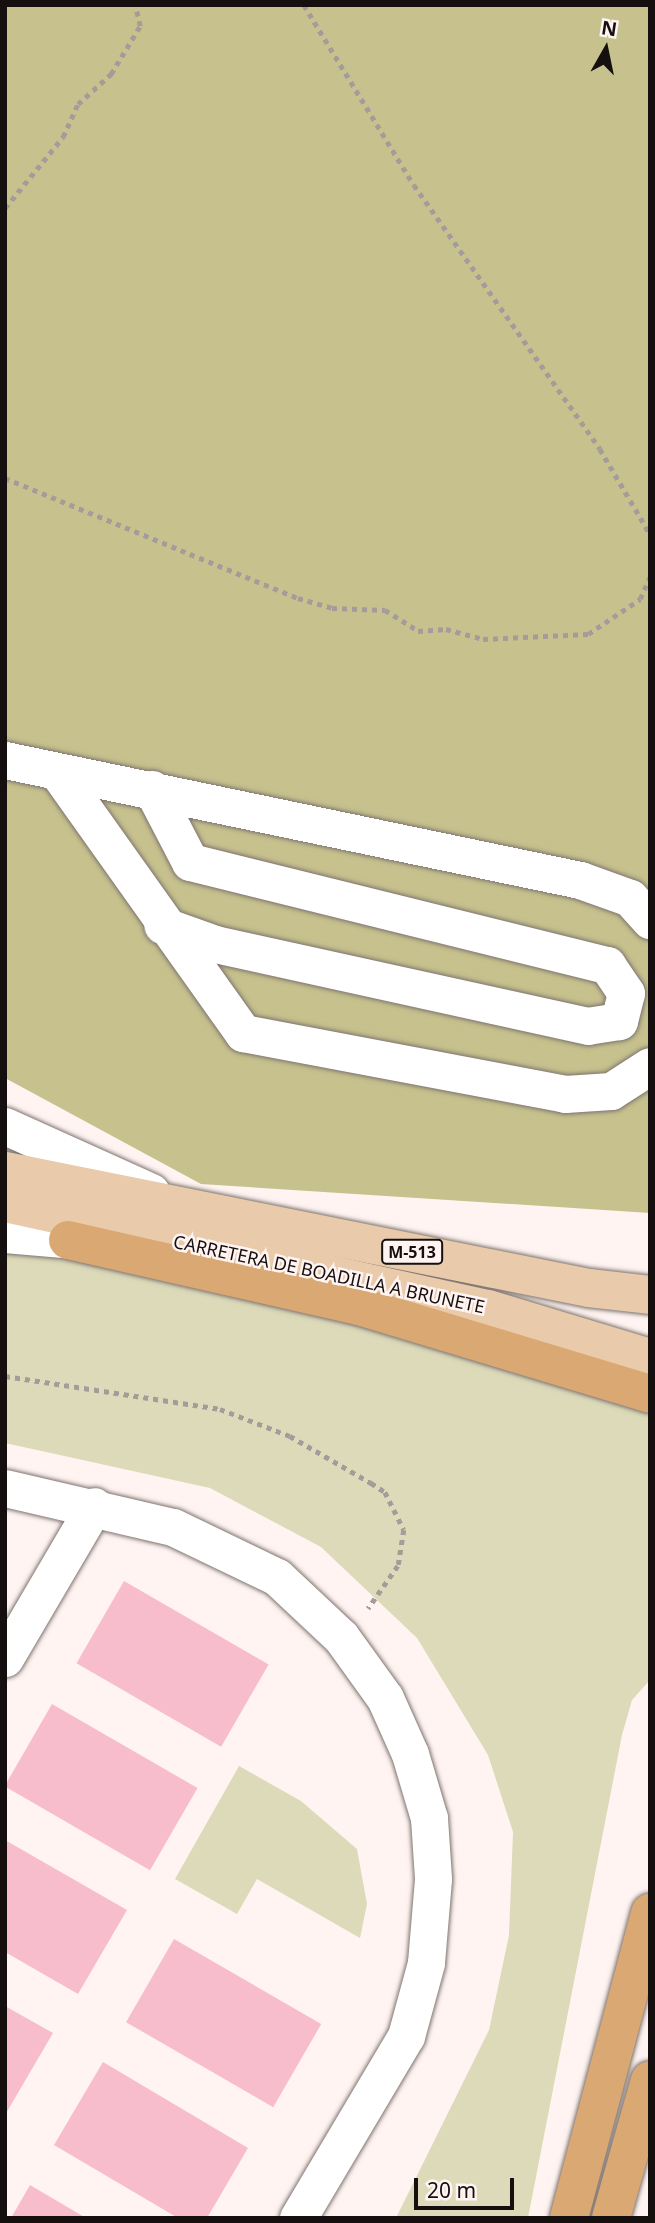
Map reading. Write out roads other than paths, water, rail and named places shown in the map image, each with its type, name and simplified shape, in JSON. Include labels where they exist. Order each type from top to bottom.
[{"type":"highway","points":[[68,1240],[359,1306],[650,1394]]},
{"type":"highway","points":[[569,2218],[650,1913]]},
{"type":"highway","points":[[611,2218],[650,2080]]},
{"type":"main road","name":"M-513","points":[[5,1171],[589,1288],[650,1295]]},
{"type":"main road","name":"CARRETERA DE BOADILLA A BRUNETE","points":[[5,1203],[488,1309],[650,1358]]},
{"type":"street","points":[[5,760],[58,774],[152,789],[580,880],[630,898],[650,920]]},
{"type":"street","points":[[58,774],[162,925],[243,1033],[565,1094],[611,1091],[650,1066]]},
{"type":"street","points":[[152,789],[190,862],[607,965],[626,993],[619,1021],[589,1026],[215,944],[162,925]]},
{"type":"street","points":[[5,1126],[175,1203]]},
{"type":"street","points":[[5,1234],[257,1258]]},
{"type":"street","points":[[5,1488],[94,1506],[238,1553],[286,1585],[341,1637],[386,1698],[429,1818],[433,1879],[426,1963],[405,2036],[298,2218]]},
{"type":"street","points":[[5,1658],[94,1506]]}]
